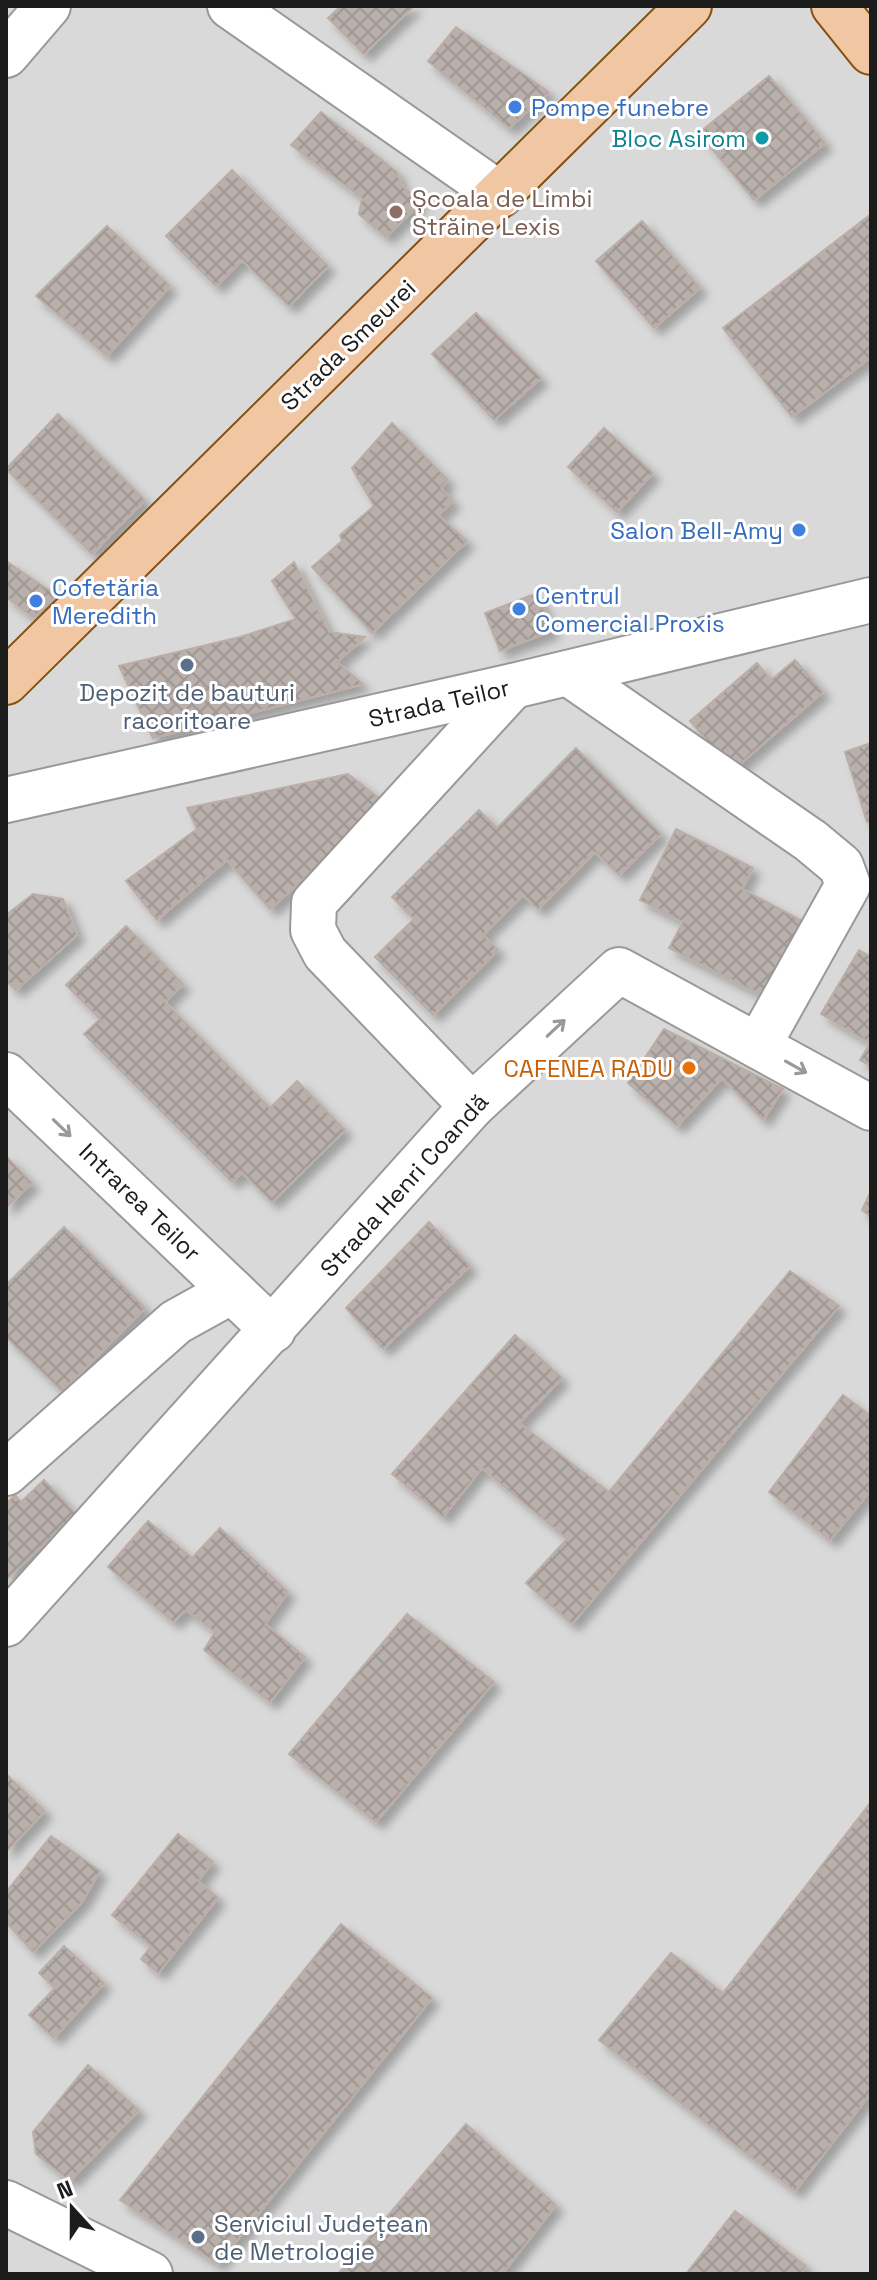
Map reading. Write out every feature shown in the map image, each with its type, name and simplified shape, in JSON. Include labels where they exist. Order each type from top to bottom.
[{"type":"main road","name":"Strada Smeurei","points":[[6,682],[689,6]]},
{"type":"main road","points":[[834,6],[871,52]]},
{"type":"street","points":[[6,55],[48,6]]},
{"type":"street","points":[[230,6],[501,195]]},
{"type":"street","name":"Strada Teilor","points":[[6,800],[513,686],[871,600]]},
{"type":"street","points":[[568,673],[811,841],[860,883],[758,1046]]},
{"type":"street","points":[[472,1106],[325,953],[313,930],[314,903],[513,686]]},
{"type":"street","name":"Strada Henri Coandă","points":[[6,1624],[472,1106],[619,970],[871,1108]]},
{"type":"street","name":"Intrarea Teilor","points":[[6,1075],[273,1330]]},
{"type":"street","points":[[6,1473],[176,1322],[232,1291]]},
{"type":"street","points":[[6,2203],[150,2274]]},
{"type":"shaded area","points":[[6,6],[871,6],[871,2274],[6,2274]]},
{"type":"building","points":[[341,6],[414,6],[364,54],[328,18]]},
{"type":"building","points":[[456,27],[549,92],[509,128],[428,61]]},
{"type":"building","name":"Bloc Asirom","points":[[769,76],[825,143],[754,200],[699,133]]},
{"type":"building","points":[[321,112],[397,172],[401,185],[421,202],[386,237],[359,214],[362,198],[291,145]]},
{"type":"building","points":[[232,170],[328,266],[289,306],[242,260],[216,286],[166,236]]},
{"type":"building","points":[[871,214],[871,357],[792,417],[723,328]]},
{"type":"building","points":[[642,221],[700,288],[654,328],[596,261]]},
{"type":"building","points":[[107,226],[170,286],[107,356],[36,296]]},
{"type":"building","points":[[476,313],[541,378],[494,420],[432,354]]},
{"type":"building","points":[[58,414],[145,500],[92,554],[6,469]]},
{"type":"building","points":[[392,423],[448,480],[441,488],[453,502],[438,515],[467,541],[372,633],[312,567],[342,541],[340,535],[374,506],[352,468]]},
{"type":"building","points":[[604,428],[653,473],[617,512],[568,467]]},
{"type":"building","points":[[6,561],[56,595],[34,618],[6,597]]},
{"type":"building","points":[[294,562],[329,632],[365,637],[337,662],[363,684],[153,738],[119,666],[240,637],[296,619],[272,581]]},
{"type":"building","points":[[537,593],[552,631],[500,651],[485,613]]},
{"type":"building","points":[[795,660],[823,692],[733,770],[690,721],[757,663],[771,680]]},
{"type":"building","points":[[871,743],[871,821],[867,822],[845,752]]},
{"type":"building","points":[[576,748],[661,834],[619,875],[595,852],[538,909],[523,895],[483,935],[498,950],[433,1015],[375,957],[414,919],[392,897],[479,810],[497,828]]},
{"type":"building","points":[[348,774],[387,804],[270,909],[227,860],[157,920],[126,881],[197,829],[187,808]]},
{"type":"building","points":[[676,829],[753,868],[742,889],[808,924],[769,999],[669,948],[683,922],[640,900]]},
{"type":"building","points":[[33,894],[63,899],[77,935],[16,990],[6,981],[6,915]]},
{"type":"building","points":[[126,926],[183,984],[165,1002],[270,1108],[297,1081],[345,1130],[272,1202],[242,1172],[232,1182],[84,1034],[100,1019],[66,985]]},
{"type":"building","points":[[859,950],[871,957],[871,1066],[860,1060],[870,1043],[821,1014]]},
{"type":"building","name":"CAFENEA RADU","points":[[664,1029],[783,1089],[763,1120],[722,1078],[677,1126],[628,1083]]},
{"type":"building","points":[[6,1156],[32,1183],[6,1208]]},
{"type":"building","points":[[871,1191],[871,1217],[862,1210]]},
{"type":"building","points":[[429,1222],[470,1266],[383,1349],[346,1308]]},
{"type":"building","points":[[64,1227],[145,1308],[62,1391],[6,1337],[6,1285]]},
{"type":"building","points":[[790,1271],[839,1306],[572,1624],[526,1583],[567,1539],[482,1468],[443,1517],[392,1474],[515,1335],[562,1378],[519,1423],[609,1492]]},
{"type":"building","points":[[843,1395],[871,1416],[871,1490],[830,1540],[769,1492]]},
{"type":"building","points":[[44,1480],[76,1514],[6,1580],[6,1504],[15,1495],[21,1502]]},
{"type":"building","points":[[148,1521],[192,1558],[220,1528],[288,1592],[265,1624],[305,1657],[270,1702],[204,1650],[215,1632],[186,1610],[173,1622],[108,1567]]},
{"type":"building","points":[[407,1614],[494,1682],[376,1822],[289,1754]]},
{"type":"building","points":[[6,1774],[45,1811],[6,1852]]},
{"type":"building","points":[[871,1802],[871,2093],[795,2191],[599,2040],[671,1953],[723,1993]]},
{"type":"building","points":[[178,1834],[213,1862],[198,1881],[218,1898],[158,1973],[141,1959],[151,1946],[112,1915]]},
{"type":"building","points":[[51,1836],[100,1871],[82,1902],[33,1952],[6,1922],[6,1892]]},
{"type":"building","points":[[341,1924],[432,1998],[218,2264],[120,2200]]},
{"type":"building","points":[[64,1946],[104,1983],[54,2038],[29,2015],[55,1988],[39,1973]]},
{"type":"building","points":[[88,2065],[139,2110],[70,2181],[36,2154],[33,2132]]},
{"type":"building","points":[[466,2124],[556,2205],[502,2274],[338,2274]]},
{"type":"building","points":[[735,2211],[806,2266],[800,2274],[686,2274]]},
{"type":"place","name":"Pompe funebre","points":[[515,107]]},
{"type":"place","name":"Bloc Asirom","points":[[762,138]]},
{"type":"place","name":"Școala de Limbi Străine Lexis","points":[[396,212]]},
{"type":"place","name":"Salon Bell-Amy","points":[[799,530]]},
{"type":"place","name":"Cofetăria Meredith","points":[[36,601]]},
{"type":"place","name":"Centrul Comercial Proxis","points":[[519,609]]},
{"type":"place","name":"Depozit de bauturi racoritoare","points":[[187,665]]},
{"type":"place","name":"CAFENEA RADU","points":[[689,1068]]},
{"type":"place","name":"Serviciul Județean de Metrologie","points":[[198,2237]]}]
